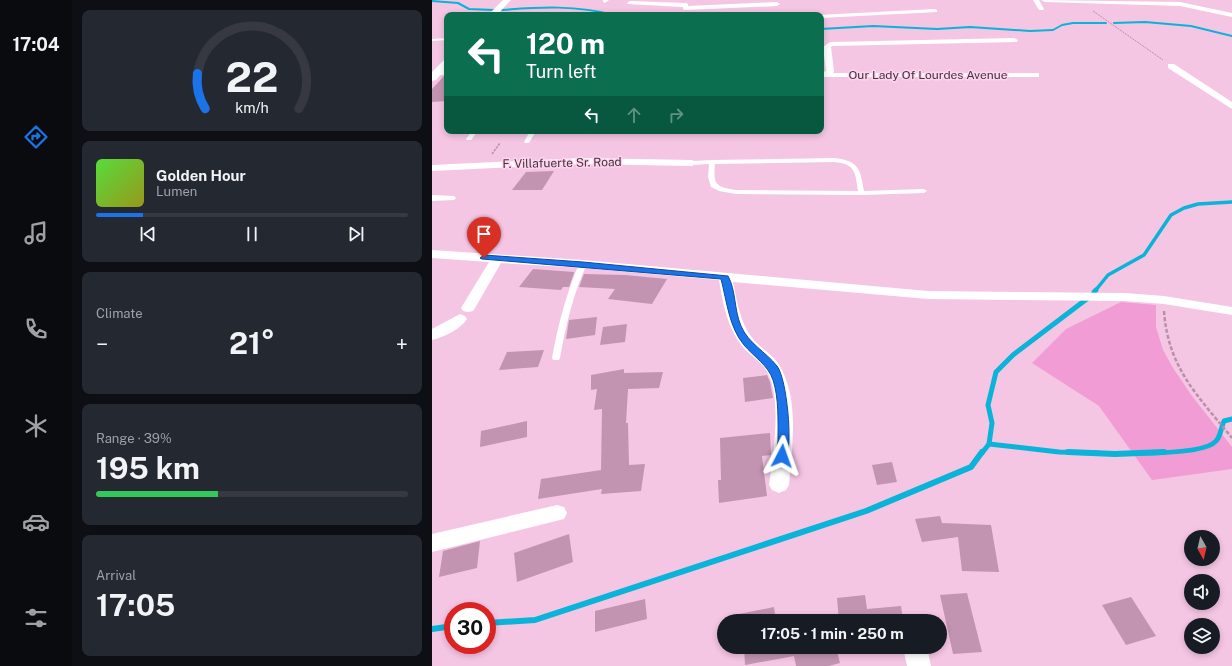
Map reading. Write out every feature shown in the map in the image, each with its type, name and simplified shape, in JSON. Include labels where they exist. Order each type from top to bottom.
[{"type":"street","points":[[495,12],[507,0]]},
{"type":"street","points":[[1036,0],[1041,10]]},
{"type":"street","points":[[1045,0],[1180,4],[1232,15]]},
{"type":"street","points":[[1180,4],[1194,0]]},
{"type":"street","points":[[630,3],[685,7],[777,5]]},
{"type":"street","points":[[824,16],[935,11]]},
{"type":"street","points":[[824,75],[830,71],[827,47],[830,44],[1014,40]]},
{"type":"street","points":[[1171,66],[1232,106]]},
{"type":"street","name":"Our Lady Of Lourdes Avenue","points":[[824,75],[1036,75]]},
{"type":"street","name":"F. Villafuerte Sr. Road","points":[[433,169],[581,161],[692,162]]},
{"type":"street","points":[[432,198],[450,198]]},
{"type":"street","points":[[432,254],[583,264],[928,296],[1017,298],[1084,296],[1164,300],[1232,312]]},
{"type":"street","points":[[432,335],[452,325],[464,313],[497,259]]},
{"type":"street","points":[[725,277],[736,326],[747,343],[774,369],[779,382],[782,399],[783,441],[779,485]]},
{"type":"street","points":[[432,543],[557,513]]},
{"type":"street","points":[[916,654],[919,666]]},
{"type":"lane","points":[[432,40],[444,39]]},
{"type":"lane","points":[[469,139],[473,134]]},
{"type":"lane","points":[[527,142],[531,134]]},
{"type":"lane","points":[[692,162],[849,161],[856,168],[861,193]]},
{"type":"lane","points":[[712,162],[711,183],[724,190],[762,193],[861,193],[924,191]]},
{"type":"lane","points":[[556,358],[565,308],[583,264]]},
{"type":"path","points":[[1078,1],[1171,66]]},
{"type":"path","points":[[1164,300],[1164,327],[1168,345],[1178,368],[1232,438]]},
{"type":"shaded area","points":[[1121,302],[1156,305],[1156,327],[1163,350],[1192,396],[1232,447],[1232,469],[1152,480],[1099,406],[1032,363],[1066,329]]},
{"type":"building","points":[[444,76],[444,101],[432,102],[432,89]]},
{"type":"building","points":[[554,171],[542,190],[512,190],[526,172]]},
{"type":"building","points":[[533,269],[574,273],[569,287],[563,287],[561,290],[519,287]]},
{"type":"building","points":[[584,274],[625,275],[667,279],[652,304],[608,299],[615,289],[579,287]]},
{"type":"building","points":[[597,317],[595,335],[566,339],[569,320]]},
{"type":"building","points":[[627,324],[625,342],[600,345],[603,327]]},
{"type":"building","points":[[544,350],[538,367],[499,370],[507,352]]},
{"type":"building","points":[[624,369],[624,373],[663,372],[659,388],[628,389],[626,423],[628,423],[629,465],[645,464],[641,491],[601,494],[602,489],[538,499],[541,479],[601,470],[602,409],[594,410],[597,389],[591,390],[591,375]]},
{"type":"building","points":[[767,375],[773,398],[745,402],[743,378]]},
{"type":"building","points":[[527,421],[527,437],[480,447],[481,431]]},
{"type":"building","points":[[770,433],[771,455],[762,456],[767,496],[719,503],[718,480],[721,480],[720,438]]},
{"type":"building","points":[[892,462],[897,482],[877,485],[872,465]]},
{"type":"building","points":[[940,516],[942,523],[991,525],[999,572],[962,571],[958,537],[922,542],[915,519]]},
{"type":"building","points":[[569,534],[573,562],[517,582],[514,553]]},
{"type":"building","points":[[480,541],[477,568],[439,577],[443,551]]},
{"type":"building","points":[[967,593],[982,652],[953,654],[947,627],[947,614],[944,614],[940,595]]},
{"type":"building","points":[[865,595],[867,609],[901,606],[902,614],[838,614],[837,598]]},
{"type":"building","points":[[1131,597],[1156,636],[1126,645],[1102,605]]},
{"type":"building","points":[[645,599],[647,619],[595,632],[595,611]]},
{"type":"building","points":[[774,607],[775,614],[739,614]]},
{"type":"building","points":[[744,654],[838,654],[840,663],[829,666],[796,666],[794,656],[745,665]]},
{"type":"waterway","points":[[432,1],[458,3],[469,9],[494,10]]},
{"type":"waterway","points":[[502,10],[572,8],[600,12]]},
{"type":"waterway","points":[[1114,23],[1145,22],[1191,26],[1232,36]]},
{"type":"waterway","points":[[824,29],[873,26],[937,29],[970,27],[1030,31],[1053,30],[1062,25],[1073,23],[1106,23]]},
{"type":"waterway","points":[[1095,291],[1108,275],[1144,255],[1171,215],[1184,208],[1198,204],[1232,202]]},
{"type":"waterway","points":[[989,444],[992,423],[988,405],[996,372],[1013,355],[1088,298]]},
{"type":"waterway","points":[[1140,453],[1180,452],[1202,448],[1216,441],[1224,421],[1232,419]]},
{"type":"waterway","points":[[982,453],[989,444]]},
{"type":"waterway","points":[[989,444],[1059,452],[1082,453]]},
{"type":"waterway","points":[[496,622],[535,620],[866,511],[971,467],[982,452]]},
{"type":"waterway","points":[[1068,452],[1082,453]]},
{"type":"waterway","points":[[1082,453],[1115,454],[1164,452]]},
{"type":"waterway","points":[[1082,453],[1098,453]]},
{"type":"waterway","points":[[432,629],[444,627]]},
{"type":"route","points":[[484,258],[583,264],[725,277],[736,326],[747,343],[774,369],[779,382],[782,399],[782,456]]}]
